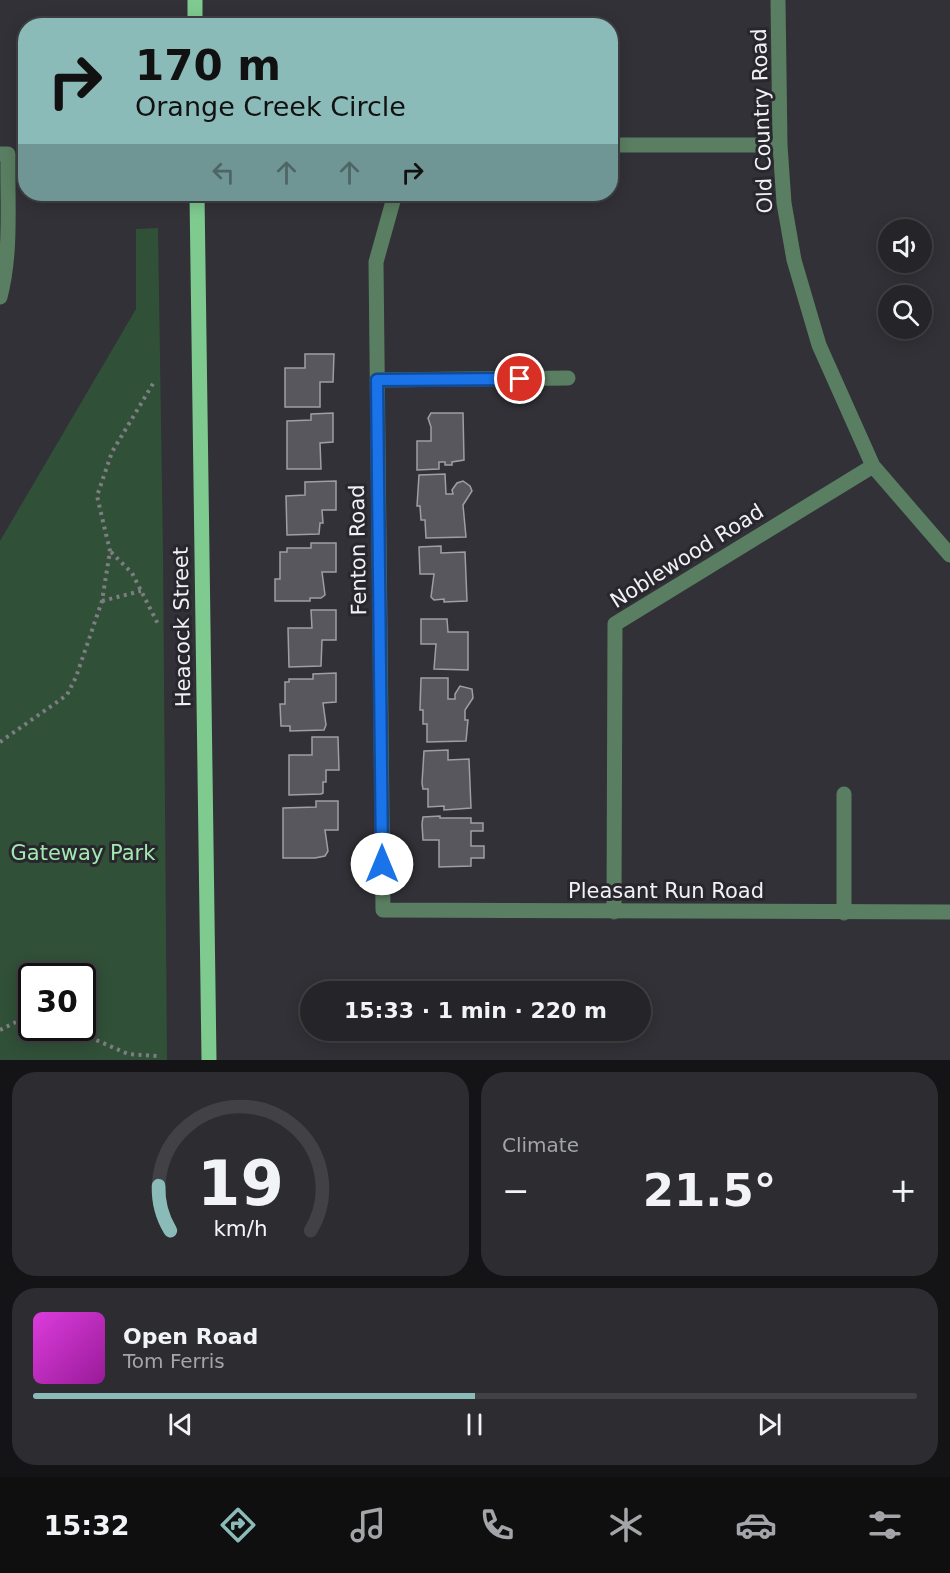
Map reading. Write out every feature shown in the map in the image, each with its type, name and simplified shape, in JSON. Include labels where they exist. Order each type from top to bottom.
[{"type":"main road","points":[[195,0],[195,18]]},
{"type":"main road","name":"Heacock Street","points":[[197,201],[208,1060]]},
{"type":"street","name":"Old Country Road","points":[[778,0],[780,145],[784,202],[794,260],[819,345],[873,466],[950,555]]},
{"type":"street","points":[[618,145],[780,145]]},
{"type":"street","points":[[0,297],[7,236],[4,154]]},
{"type":"street","name":"Fenton Road","points":[[382,910],[376,262],[393,201]]},
{"type":"street","points":[[377,380],[568,378]]},
{"type":"street","name":"Noblewood Road","points":[[614,912],[615,624],[873,466]]},
{"type":"street","points":[[843,913],[844,794]]},
{"type":"street","name":"Pleasant Run Road","points":[[382,910],[950,912]]},
{"type":"path","points":[[0,742],[66,695],[76,677],[102,602],[110,551],[97,496],[112,452],[154,382]]},
{"type":"path","points":[[110,551],[132,573],[158,624]]},
{"type":"path","points":[[102,602],[141,591]]},
{"type":"path","points":[[0,1030],[18,1021]]},
{"type":"path","points":[[96,1040],[128,1054],[158,1056]]},
{"type":"green space","name":"Gateway Park","points":[[158,228],[167,1060],[0,1060],[0,541],[136,309],[136,229]]},
{"type":"building","points":[[305,354],[334,354],[333,382],[320,382],[320,407],[285,407],[285,368],[305,368]]},
{"type":"building","points":[[333,413],[333,442],[320,443],[321,469],[287,469],[287,421],[311,420],[311,414]]},
{"type":"building","points":[[431,413],[463,413],[464,460],[452,462],[452,465],[439,462],[439,469],[417,470],[417,441],[431,441],[431,427],[428,418]]},
{"type":"building","points":[[445,474],[446,494],[453,494],[452,490],[457,483],[463,481],[470,486],[472,491],[463,505],[466,537],[426,538],[425,520],[421,520],[420,506],[417,506],[419,475]]},
{"type":"building","points":[[336,481],[336,510],[322,510],[323,523],[320,523],[319,534],[287,535],[286,496],[305,495],[305,482]]},
{"type":"building","points":[[311,543],[336,543],[336,572],[322,572],[325,595],[321,598],[310,598],[310,601],[275,601],[275,579],[280,579],[280,552],[287,552],[287,548],[311,548]]},
{"type":"building","points":[[441,546],[441,553],[465,552],[467,601],[434,600],[431,597],[434,574],[420,574],[419,547]]},
{"type":"building","points":[[311,610],[336,610],[336,640],[322,640],[321,666],[289,667],[288,628],[312,628]]},
{"type":"building","points":[[421,619],[447,619],[448,632],[468,632],[468,670],[434,669],[436,644],[421,644]]},
{"type":"building","points":[[336,673],[336,702],[323,703],[326,725],[324,730],[290,731],[290,726],[281,726],[280,704],[285,704],[285,682],[289,682],[289,679],[313,679],[313,674]]},
{"type":"building","points":[[421,678],[448,678],[448,699],[455,699],[460,686],[472,689],[473,698],[465,710],[465,720],[468,720],[466,741],[427,742],[427,724],[423,724],[423,710],[420,710]]},
{"type":"building","points":[[312,737],[338,737],[339,770],[326,770],[326,782],[323,782],[323,793],[321,794],[289,795],[289,755],[312,755]]},
{"type":"building","points":[[448,750],[448,760],[469,759],[471,808],[444,810],[444,806],[428,807],[428,789],[423,789],[422,783],[424,751]]},
{"type":"building","points":[[316,801],[338,801],[338,830],[325,830],[328,851],[325,856],[315,858],[283,858],[283,808],[316,807]]},
{"type":"building","points":[[440,816],[440,818],[471,818],[471,823],[483,823],[483,831],[471,831],[471,846],[484,846],[484,858],[471,858],[471,866],[439,867],[439,840],[423,840],[422,824],[423,817]]},
{"type":"route","points":[[382,864],[377,380],[520,379]]}]
